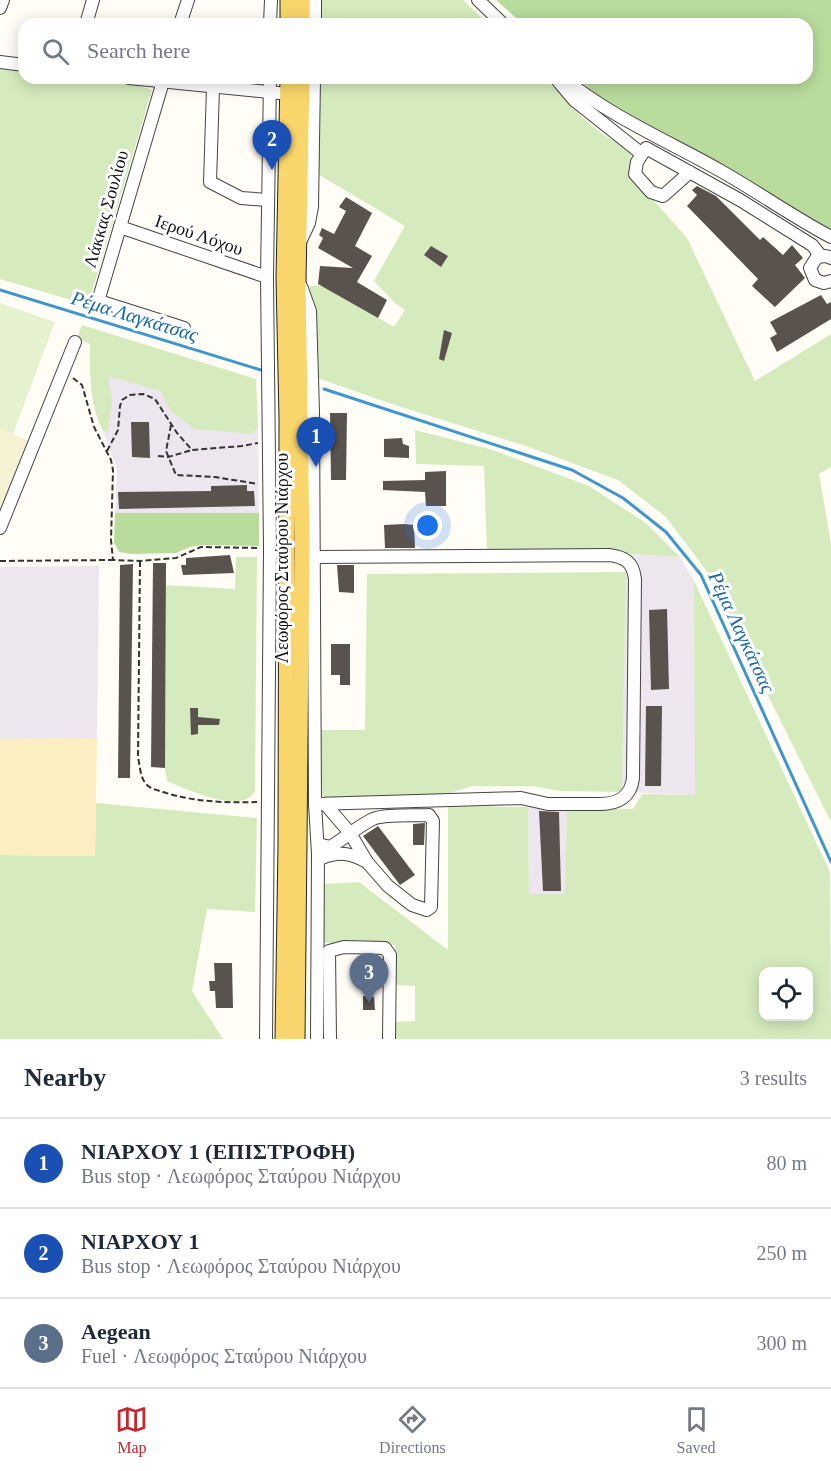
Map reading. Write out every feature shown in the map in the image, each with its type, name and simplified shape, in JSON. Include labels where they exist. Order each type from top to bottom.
[{"type":"main road","points":[[288,0],[288,18]]},
{"type":"main road","points":[[302,0],[302,18]]},
{"type":"main road","name":"Λεωφόρος Σταύρου Νιάρχου","points":[[297,1039],[302,544],[298,280],[302,84]]},
{"type":"main road","name":"Λεωφόρος Σταύρου Νιάρχου","points":[[283,1039],[287,418],[284,278],[288,86]]},
{"type":"street","points":[[0,8],[3,0]]},
{"type":"street","points":[[88,18],[93,0]]},
{"type":"street","points":[[182,18],[188,0]]},
{"type":"street","points":[[270,18],[271,0]]},
{"type":"street","points":[[315,0],[315,18]]},
{"type":"street","points":[[478,0],[497,18]]},
{"type":"street","points":[[0,62],[18,64]]},
{"type":"street","name":"Λάκκας Σουλίου","points":[[162,84],[99,298],[102,302],[184,328]]},
{"type":"street","points":[[192,84],[269,92],[288,86]]},
{"type":"street","points":[[266,1039],[270,549],[267,276],[270,84]]},
{"type":"street","points":[[299,244],[309,223],[312,207],[314,84]]},
{"type":"street","points":[[561,84],[574,100],[642,154]]},
{"type":"street","points":[[570,84],[588,98],[620,117],[719,170],[831,237]]},
{"type":"street","points":[[213,87],[210,182],[240,198],[268,200]]},
{"type":"street","points":[[690,172],[663,196],[651,192],[635,174],[637,162],[646,148],[690,172],[776,222],[812,245],[826,257],[811,264],[810,272],[819,282],[831,281]]},
{"type":"street","name":"Ιερού Λόχου","points":[[120,227],[267,276]]},
{"type":"street","points":[[298,280],[310,311],[313,412],[320,805],[317,1039]]},
{"type":"street","points":[[0,528],[75,342]]},
{"type":"street","points":[[314,557],[609,555],[629,561],[635,579],[633,778],[631,790],[623,799],[608,804],[548,804],[521,798],[472,798],[320,805]]},
{"type":"street","points":[[318,844],[330,847],[350,833],[375,818],[429,815],[432,817],[433,832],[430,909],[421,909],[412,905],[399,895],[367,862],[350,833],[320,805]]},
{"type":"street","points":[[318,860],[339,853],[356,856],[367,862]]},
{"type":"street","points":[[330,1039],[329,951],[344,947],[385,948],[390,955],[389,1039]]},
{"type":"street","points":[[317,1004],[330,1018]]},
{"type":"path","points":[[63,373],[76,379],[82,385],[94,427],[113,470],[111,540],[113,560]]},
{"type":"path","points":[[106,451],[118,430],[122,400],[130,395],[143,394],[155,399],[171,425],[192,450]]},
{"type":"path","points":[[171,425],[166,443],[168,457],[176,475],[215,477],[251,484],[261,484],[270,480]]},
{"type":"path","points":[[158,456],[168,457],[192,450],[242,446],[270,439]]},
{"type":"path","points":[[0,561],[141,561],[176,558],[201,547],[270,549]]},
{"type":"path","points":[[141,561],[138,757],[145,783],[150,788],[203,801],[223,803],[269,801]]},
{"type":"shaded area","points":[[108,375],[160,391],[170,410],[252,434],[258,427],[259,513],[115,513],[117,470],[103,431],[108,431]]},
{"type":"shaded area","points":[[0,429],[28,440],[0,510]]},
{"type":"shaded area","points":[[626,554],[680,557],[694,581],[696,795],[622,792]]},
{"type":"shaded area","points":[[99,566],[97,738],[0,739],[0,567]]},
{"type":"shaded area","points":[[528,807],[567,808],[565,894],[529,894]]},
{"type":"green space","points":[[320,0],[463,0],[482,18],[320,18]]},
{"type":"green space","points":[[496,0],[831,0],[831,230],[639,120],[584,84],[813,84],[813,18],[516,18]]},
{"type":"green space","points":[[0,66],[18,68],[18,84],[131,84],[152,90],[88,305],[0,279]]},
{"type":"green space","points":[[319,84],[551,84],[574,109],[607,137],[632,149],[630,174],[687,238],[755,381],[831,334],[831,467],[819,474],[831,543],[831,822],[705,569],[666,517],[618,480],[526,446],[317,378],[316,321],[309,286],[323,286],[394,327],[405,310],[374,281],[405,226],[316,173]]},
{"type":"green space","points":[[0,303],[55,322],[13,434],[0,429]]},
{"type":"green space","points":[[82,325],[256,379],[258,427],[253,434],[194,429],[170,410],[160,391],[108,376],[112,402],[108,431],[103,431],[93,399],[90,344],[77,338]]},
{"type":"green space","points":[[415,430],[493,450],[589,486],[646,523],[680,557],[615,553],[487,553],[484,466],[416,464]]},
{"type":"green space","points":[[115,513],[259,513],[259,546],[202,545],[176,553],[130,554],[119,552],[114,543]]},
{"type":"green space","points":[[236,557],[257,557],[255,791],[248,798],[230,801],[208,797],[167,781],[165,768],[166,585],[235,589]]},
{"type":"green space","points":[[626,572],[622,792],[560,791],[532,786],[473,786],[443,795],[329,801],[317,790],[317,730],[365,730],[367,574]]},
{"type":"green space","points":[[694,581],[830,872],[831,1039],[396,1039],[395,1022],[415,1021],[415,986],[396,985],[395,945],[324,943],[323,884],[359,882],[448,950],[448,806],[528,807],[529,894],[565,894],[567,808],[633,809],[642,794],[695,795]]},
{"type":"green space","points":[[96,803],[257,818],[255,912],[207,909],[192,991],[223,1039],[0,1039],[0,855],[95,856]]},
{"type":"sand","points":[[97,738],[95,856],[0,855],[0,739]]},
{"type":"building","points":[[697,186],[716,196],[760,240],[763,237],[783,255],[792,245],[803,258],[795,265],[805,278],[775,307],[752,286],[758,279],[687,206],[697,195],[692,190]]},
{"type":"building","points":[[346,197],[372,213],[355,246],[372,256],[357,282],[387,300],[378,318],[318,284],[320,266],[353,268],[318,248],[323,238],[319,235],[322,228],[334,234],[346,211],[339,207]]},
{"type":"building","points":[[431,246],[448,256],[441,267],[424,255]]},
{"type":"building","points":[[821,295],[827,304],[831,302],[831,319],[777,352],[770,338],[777,334],[770,322]]},
{"type":"building","points":[[444,330],[452,333],[444,361],[439,359]]},
{"type":"building","points":[[330,413],[347,413],[346,480],[331,480]]},
{"type":"building","points":[[131,422],[149,422],[150,458],[132,457]]},
{"type":"building","points":[[402,438],[403,444],[409,446],[409,458],[384,457],[384,439]]},
{"type":"building","points":[[446,471],[446,506],[426,506],[425,492],[383,490],[383,481],[425,480],[425,472]]},
{"type":"building","points":[[247,485],[247,491],[254,491],[255,506],[119,509],[118,492],[211,491],[211,486]]},
{"type":"building","points":[[384,525],[414,525],[415,548],[385,548]]},
{"type":"building","points":[[230,555],[234,573],[183,575],[181,565],[186,565],[186,558]]},
{"type":"building","points":[[153,563],[166,563],[165,768],[151,767]]},
{"type":"building","points":[[133,564],[130,778],[118,778],[120,565]]},
{"type":"building","points":[[337,565],[354,565],[354,593],[339,592]]},
{"type":"building","points":[[667,609],[669,689],[651,690],[649,610]]},
{"type":"building","points":[[331,644],[350,644],[350,685],[340,685],[340,675],[331,675]]},
{"type":"building","points":[[646,706],[662,706],[661,786],[645,786]]},
{"type":"building","points":[[190,708],[198,708],[198,717],[220,719],[219,725],[198,725],[198,734],[191,735]]},
{"type":"building","points":[[539,811],[559,812],[561,891],[543,891]]},
{"type":"building","points":[[425,823],[424,845],[413,845],[413,824]]},
{"type":"building","points":[[378,826],[415,875],[400,885],[363,836]]},
{"type":"building","points":[[214,963],[232,963],[233,1008],[216,1008],[215,991],[210,991],[209,981],[215,981]]},
{"type":"building","points":[[363,996],[374,997],[375,1010],[363,1010]]},
{"type":"waterway","name":"Ρέμα Λαγκάτσας","points":[[0,290],[261,370]]},
{"type":"waterway","name":"Ρέμα Λαγκάτσας","points":[[324,389],[572,470],[623,498],[666,532],[701,575],[831,862]]},
{"type":"place","name":"ΝΙΑΡΧΟΥ 1","points":[[272,170]]},
{"type":"place","name":"ΝΙΑΡΧΟΥ 1 (ΕΠΙΣΤΡΟΦΗ)","points":[[316,467]]},
{"type":"place","name":"Aegean","points":[[369,1003]]}]
